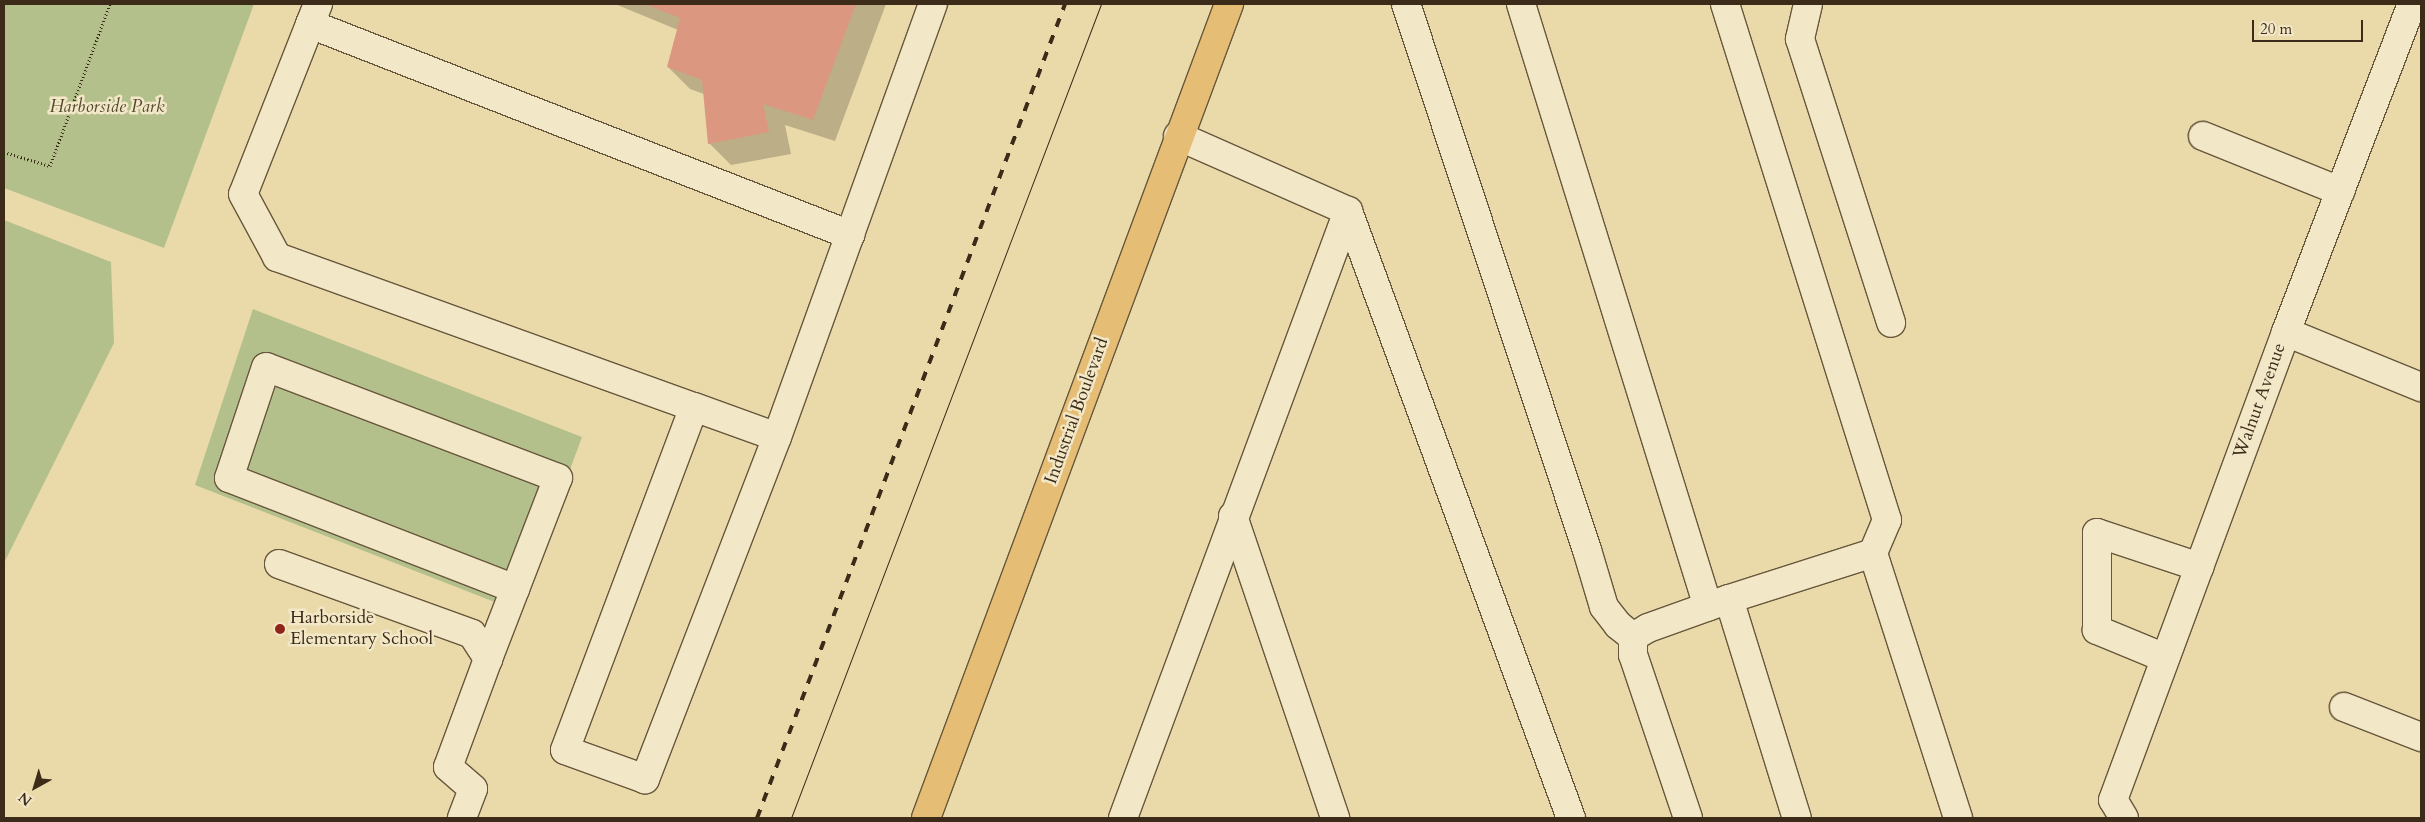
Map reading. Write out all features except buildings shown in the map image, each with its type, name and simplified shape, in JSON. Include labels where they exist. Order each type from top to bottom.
[{"type":"main road","name":"Industrial Boulevard","points":[[926,818],[1178,136],[1229,4]]},
{"type":"street","points":[[694,407],[565,750],[645,779],[777,437],[932,4]]},
{"type":"street","points":[[1406,4],[1587,550],[1604,607],[1618,625],[1633,637]]},
{"type":"street","points":[[1520,4],[1719,603],[1798,818]]},
{"type":"street","points":[[1725,4],[1887,520],[1873,553],[1958,818]]},
{"type":"street","points":[[1808,4],[1800,39],[1891,323]]},
{"type":"street","name":"Walnut Avenue","points":[[2118,809],[2165,658],[2286,332],[2412,4]]},
{"type":"street","points":[[777,437],[277,257],[243,194],[314,14],[850,235]]},
{"type":"street","points":[[1178,136],[1348,211],[1571,818]]},
{"type":"street","points":[[2203,136],[2340,191]]},
{"type":"street","points":[[1123,818],[1233,516],[1348,211]]},
{"type":"street","points":[[2286,332],[2421,387]]},
{"type":"street","points":[[462,818],[473,789],[448,767],[558,478],[266,366],[229,478],[515,589]]},
{"type":"street","points":[[1233,516],[1335,818]]},
{"type":"street","points":[[2165,658],[2097,630],[2097,533],[2199,567]]},
{"type":"street","points":[[1633,637],[1648,628],[1719,603],[1873,553]]},
{"type":"street","points":[[279,564],[472,634],[488,659]]},
{"type":"street","points":[[1633,637],[1633,655],[1688,818]]},
{"type":"street","points":[[2344,707],[2421,737]]},
{"type":"path","points":[[4,152],[50,166],[110,4]]},
{"type":"green space","name":"Harborside Park","points":[[4,4],[254,4],[164,248],[4,188]]},
{"type":"green space","points":[[4,220],[111,262],[114,343],[4,563]]},
{"type":"green space","points":[[253,309],[582,437],[518,611],[195,485]]},
{"type":"tram line","points":[[791,818],[1101,4]]},
{"type":"railway","points":[[757,818],[1065,4]]},
{"type":"place","name":"Harborside Elementary School","points":[[280,629]]}]
